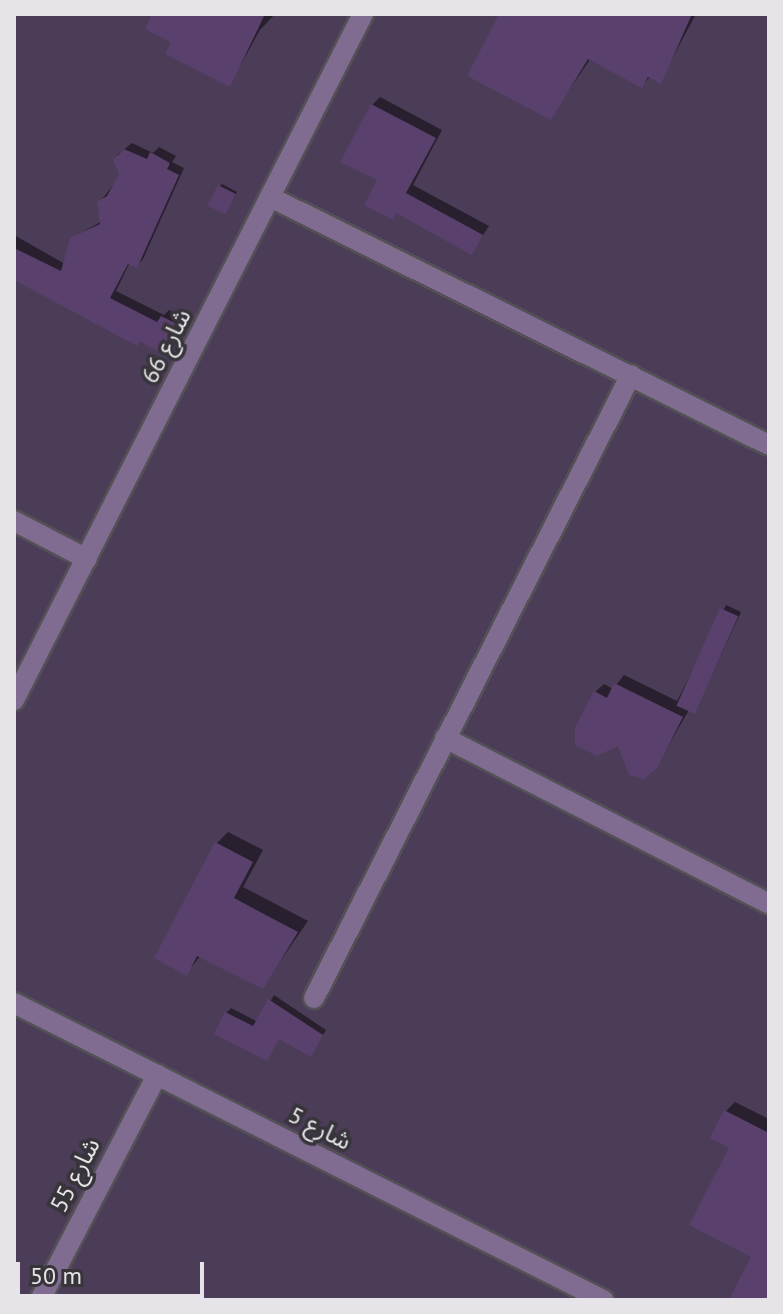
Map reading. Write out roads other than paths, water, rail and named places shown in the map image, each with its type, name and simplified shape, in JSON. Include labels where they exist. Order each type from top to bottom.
[{"type":"street","name":"شارع 66","points":[[14,700],[363,14]]},
{"type":"street","points":[[270,197],[769,445]]},
{"type":"street","points":[[314,998],[631,375]]},
{"type":"street","points":[[14,521],[87,559]]},
{"type":"street","points":[[445,738],[769,904]]},
{"type":"street","name":"شارع 5","points":[[14,1003],[603,1300]]},
{"type":"street","name":"شارع 55","points":[[40,1300],[157,1075]]}]
